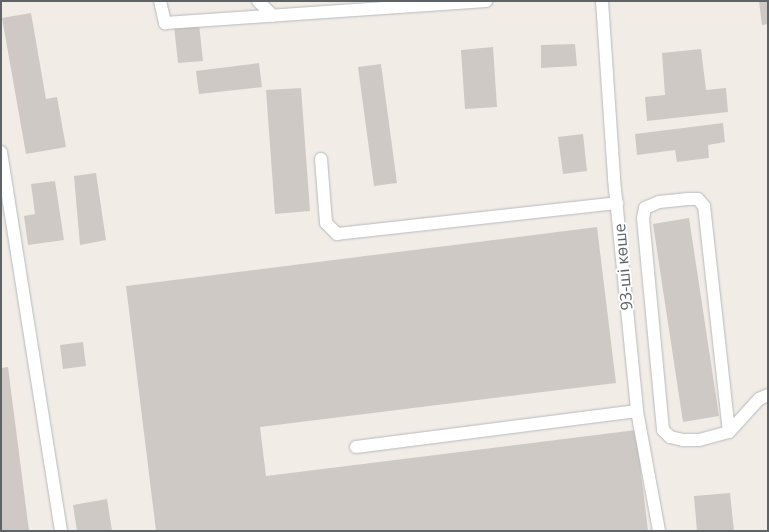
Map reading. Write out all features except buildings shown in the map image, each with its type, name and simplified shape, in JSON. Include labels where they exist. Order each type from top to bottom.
[{"type":"lane","points":[[160,1],[165,23],[486,1]]},
{"type":"lane","points":[[258,1],[273,16]]},
{"type":"lane","name":"93-ші көше","points":[[602,1],[617,203],[637,411],[659,531]]},
{"type":"lane","points":[[1,152],[61,531]]},
{"type":"lane","points":[[321,159],[326,223],[337,234],[617,203]]},
{"type":"lane","points":[[729,432],[704,206],[698,199],[650,204],[645,208],[643,218],[663,430],[670,437],[683,440],[699,440],[729,432],[759,399],[768,395]]},
{"type":"lane","points":[[356,447],[637,411]]}]
